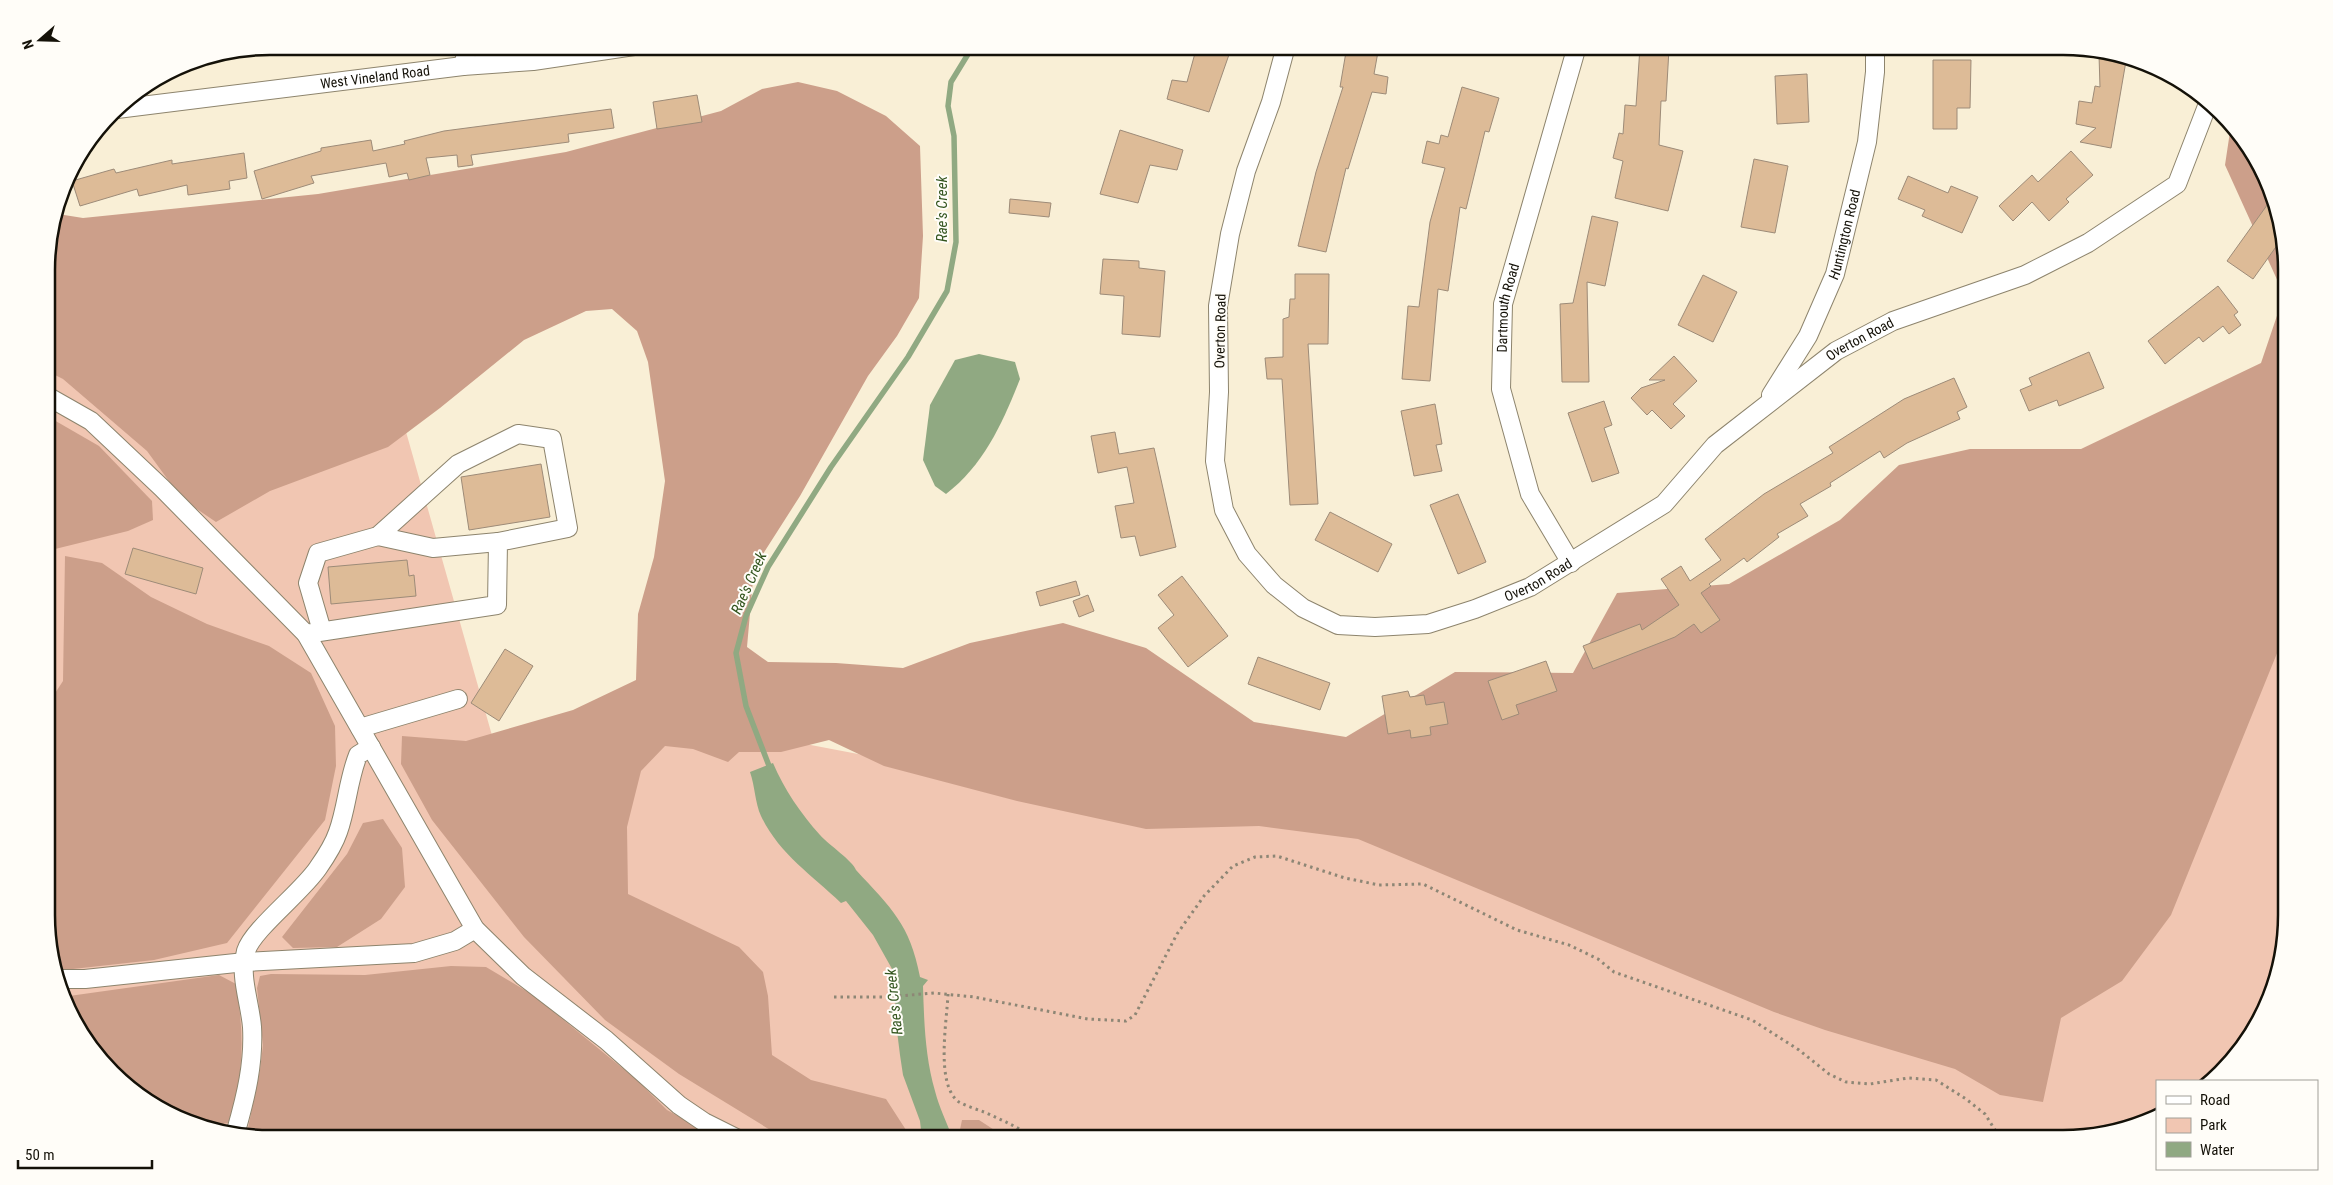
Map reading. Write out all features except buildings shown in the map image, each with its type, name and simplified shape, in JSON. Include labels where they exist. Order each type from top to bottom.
[{"type":"street","points":[[463,66],[466,55]]},
{"type":"street","name":"West Vineland Road","points":[[129,108],[463,66],[533,61],[573,55]]},
{"type":"street","name":"Overton Road","points":[[1284,55],[1271,102],[1246,171],[1230,234],[1218,306],[1220,392],[1215,461],[1224,510],[1247,554],[1274,585],[1303,608],[1338,625],[1375,627],[1428,624],[1475,609],[1530,587],[1664,504],[1715,445],[1836,351],[1893,321],[2025,275],[2088,243],[2177,184],[2206,109]]},
{"type":"street","name":"Dartmouth Road","points":[[1570,563],[1530,494],[1500,389],[1503,304],[1574,55]]},
{"type":"street","name":"Huntington Road","points":[[1764,406],[1808,336],[1835,274],[1866,142],[1875,55]]},
{"type":"street","points":[[55,400],[91,420],[314,633]]},
{"type":"street","points":[[378,536],[433,548],[498,542],[568,528],[552,439],[518,434],[458,464],[378,536],[318,553],[308,583],[314,633],[360,728],[475,929],[523,976],[606,1040],[692,1115],[721,1130]]},
{"type":"street","points":[[314,633],[497,605],[498,542]]},
{"type":"street","points":[[360,728],[458,699]]},
{"type":"street","points":[[237,1127],[249,1082],[252,1053],[244,962],[250,943],[294,896],[326,855],[338,833],[358,755],[371,747]]},
{"type":"street","points":[[64,979],[84,979],[244,962],[414,953],[455,942],[475,929]]},
{"type":"path","points":[[834,997],[886,997],[926,994],[974,996],[1088,1019],[1126,1020],[1135,1015],[1177,934],[1217,880],[1233,866],[1255,857],[1277,856],[1345,878],[1379,885],[1423,884],[1517,930],[1569,944],[1598,959],[1614,972],[1752,1020],[1799,1050],[1828,1074],[1846,1082],[1870,1084],[1908,1078],[1936,1080],[1966,1099],[1984,1114],[1995,1130]]},
{"type":"path","points":[[948,994],[944,1066],[946,1083],[950,1092],[958,1101],[1024,1130]]},
{"type":"green space","points":[[363,280],[495,746],[668,718],[1106,801],[1516,810],[2278,407],[2278,929],[2271,971],[2262,997],[2242,1034],[2225,1057],[2205,1077],[2201,1080],[2156,1080],[2156,1109],[2119,1123],[2077,1130],[256,1130],[214,1123],[188,1114],[162,1101],[139,1086],[108,1057],[91,1034],[77,1010],[66,984],[59,957],[55,929],[55,311]]},
{"type":"shaded area","points":[[798,82],[837,91],[886,116],[920,146],[923,236],[919,298],[897,336],[868,376],[800,496],[754,568],[747,647],[768,662],[836,663],[903,668],[970,643],[1063,623],[1146,648],[1254,722],[1346,737],[1455,672],[1573,673],[1617,593],[1729,584],[1840,520],[1899,465],[1970,449],[2081,449],[2261,363],[2278,313],[2278,651],[2171,915],[2122,981],[2061,1018],[2043,1102],[2000,1095],[1955,1069],[1825,1030],[1774,1012],[1358,839],[1259,826],[1146,829],[1017,801],[884,766],[829,740],[781,752],[739,752],[728,762],[693,749],[665,746],[641,771],[627,827],[628,894],[739,947],[763,972],[768,996],[772,1055],[811,1080],[886,1099],[906,1130],[770,1130],[679,1074],[605,1020],[524,937],[432,820],[401,764],[402,736],[466,741],[573,710],[636,680],[638,614],[654,557],[665,481],[648,362],[637,331],[612,309],[586,311],[524,340],[440,408],[388,447],[270,491],[216,522],[182,499],[147,451],[63,379],[55,375],[55,256],[62,215],[83,218],[318,194],[566,152],[721,111],[762,89]]},
{"type":"shaded area","points":[[2230,134],[2249,162],[2267,201],[2274,228],[2278,256],[2278,282],[2225,165]]},
{"type":"shaded area","points":[[55,421],[99,446],[152,501],[153,520],[128,531],[55,549]]},
{"type":"shaded area","points":[[65,556],[102,563],[151,597],[207,624],[269,646],[311,673],[335,726],[336,766],[325,820],[227,943],[154,960],[62,970],[55,929],[55,693],[63,681]]},
{"type":"shaded area","points":[[383,819],[402,848],[405,887],[381,919],[337,947],[293,948],[282,937],[347,854],[363,823]]},
{"type":"shaded area","points":[[451,966],[486,967],[533,995],[637,1080],[667,1110],[704,1130],[256,1130],[248,1128],[263,1045],[257,988],[260,976],[271,974],[365,975]]},
{"type":"shaded area","points":[[219,975],[236,984],[241,1019],[241,1054],[238,1088],[228,1123],[214,1123],[188,1114],[162,1101],[139,1086],[99,1046],[71,996]]},
{"type":"shaded area","points":[[962,1120],[979,1120],[994,1130],[960,1130]]},
{"type":"water","points":[[979,354],[1015,362],[1020,379],[1007,411],[982,456],[971,470],[946,494],[935,486],[923,460],[930,405],[955,360]]},
{"type":"water","points":[[773,763],[788,792],[806,819],[824,839],[854,866],[889,907],[905,930],[911,943],[920,977],[928,980],[923,986],[927,1052],[937,1097],[949,1130],[921,1130],[920,1121],[903,1075],[895,1015],[896,976],[873,935],[846,901],[841,903],[797,863],[768,830],[757,806],[750,772]]},
{"type":"waterway","name":"Rae's Creek","points":[[771,771],[746,706],[736,653],[746,616],[768,567],[831,467],[908,357],[947,291],[956,242],[954,136],[948,106],[951,82],[968,55]]}]
